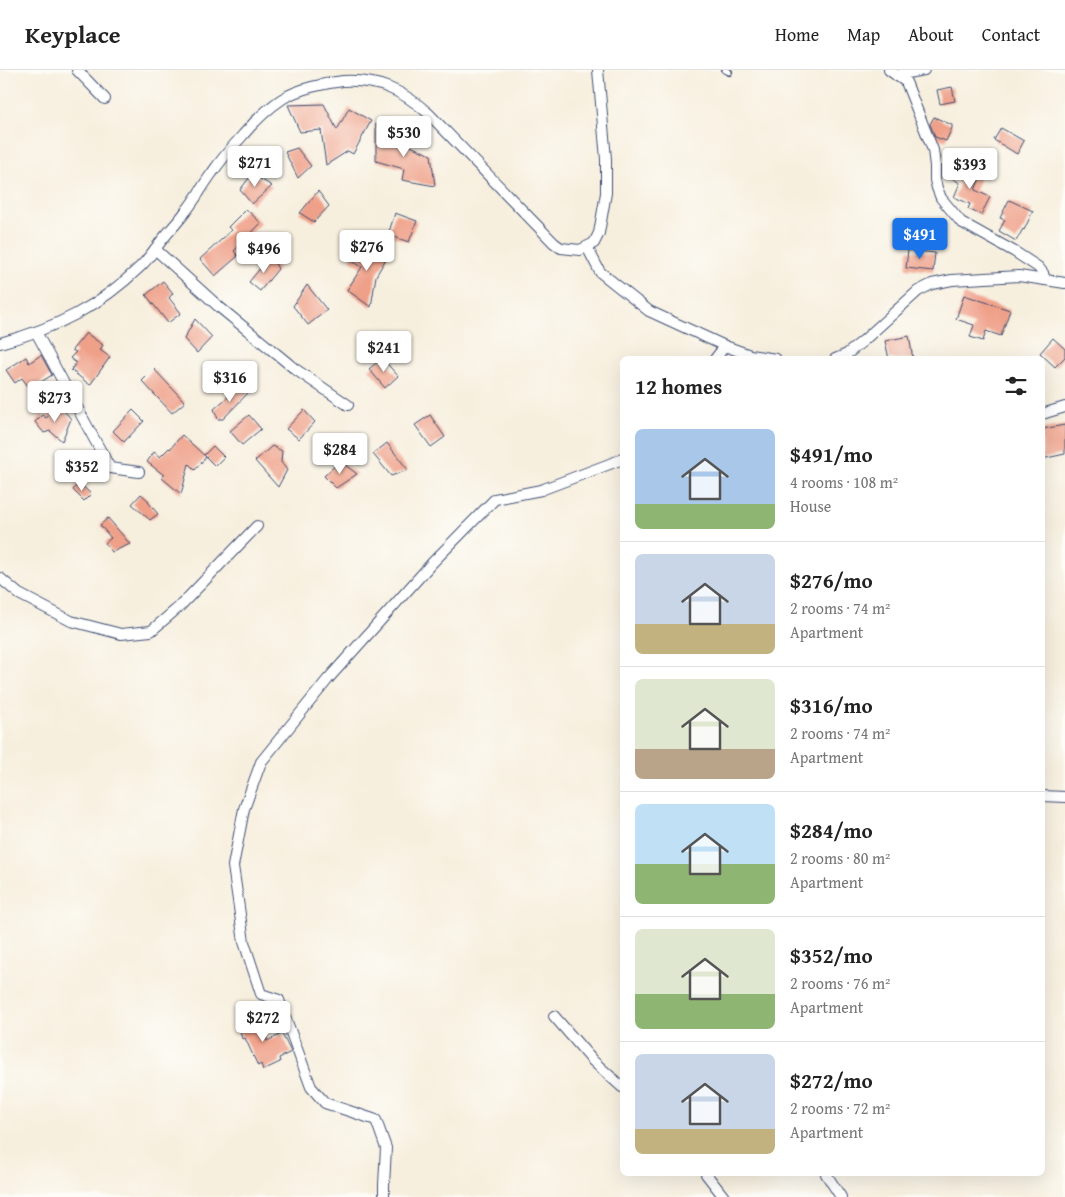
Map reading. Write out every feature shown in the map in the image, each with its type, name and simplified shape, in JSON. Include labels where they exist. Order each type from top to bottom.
[{"type":"street","points":[[77,70],[105,99]]},
{"type":"street","points":[[0,343],[58,324],[96,304],[118,287],[142,265],[187,210],[212,173],[255,122],[282,99],[307,88],[333,82],[365,81],[386,86],[417,103],[554,243],[561,248],[580,250],[587,247],[594,243],[599,233],[606,193],[606,159],[598,70]]},
{"type":"street","points":[[893,73],[901,74],[924,70]]},
{"type":"street","points":[[893,73],[906,82],[908,86],[930,144],[936,166],[935,180],[942,198],[961,222],[1038,267],[1043,273],[1045,280]]},
{"type":"street","points":[[587,247],[600,272],[649,311],[725,346],[756,356]]},
{"type":"street","points":[[155,249],[218,306],[295,369],[348,405]]},
{"type":"street","points":[[842,356],[863,341],[918,291],[932,284],[952,280],[1019,276],[1065,283]]},
{"type":"street","points":[[36,332],[110,468],[139,472]]},
{"type":"street","points":[[717,356],[725,346]]},
{"type":"street","points":[[1045,413],[1065,407]]},
{"type":"street","points":[[384,1197],[386,1148],[376,1120],[325,1103],[311,1087],[279,1000],[262,994],[244,942],[233,866],[244,809],[261,762],[328,678],[432,563],[494,499],[541,490],[620,460]]},
{"type":"street","points":[[0,578],[19,594],[70,621],[122,634],[151,631],[179,607],[257,526]]},
{"type":"street","points":[[1045,796],[1065,797]]},
{"type":"street","points":[[554,1016],[593,1061],[620,1085]]},
{"type":"street","points":[[708,1176],[724,1197]]},
{"type":"street","points":[[827,1176],[841,1197]]},
{"type":"building","points":[[952,87],[955,101],[940,104],[937,90]]},
{"type":"building","points":[[324,104],[337,130],[349,108],[371,121],[353,154],[348,151],[326,165],[321,130],[300,132],[288,105]]},
{"type":"building","points":[[934,117],[952,125],[946,141],[935,137],[930,124]]},
{"type":"building","points":[[376,124],[408,145],[431,155],[435,186],[402,180],[404,169],[376,161]]},
{"type":"building","points":[[1001,128],[1024,141],[1017,154],[994,140]]},
{"type":"building","points":[[297,148],[311,166],[298,178],[285,152]]},
{"type":"building","points":[[969,167],[982,173],[975,190],[990,197],[981,215],[968,209],[970,204],[954,197],[960,183],[950,177],[955,168],[966,174]]},
{"type":"building","points":[[252,174],[272,186],[252,204],[240,190]]},
{"type":"building","points":[[318,191],[329,206],[314,222],[300,213]]},
{"type":"building","points":[[1009,200],[1033,211],[1024,230],[1016,241],[999,231],[1005,220],[1000,218]]},
{"type":"building","points":[[246,209],[261,223],[234,251],[238,256],[215,276],[200,259],[232,230],[228,227]]},
{"type":"building","points":[[395,213],[417,221],[409,242],[388,235]]},
{"type":"building","points":[[358,246],[390,252],[376,276],[371,307],[347,290],[362,267],[350,260]]},
{"type":"building","points":[[908,250],[935,253],[933,271],[906,268]]},
{"type":"building","points":[[271,255],[278,269],[260,291],[249,282]]},
{"type":"building","points":[[163,281],[173,293],[169,298],[181,313],[168,323],[146,295]]},
{"type":"building","points":[[307,285],[327,310],[308,325],[293,306]]},
{"type":"building","points":[[964,295],[1010,310],[1001,336],[986,331],[983,341],[970,337],[974,325],[956,319]]},
{"type":"building","points":[[195,319],[212,337],[197,353],[184,339]]},
{"type":"building","points":[[86,333],[103,345],[100,350],[110,357],[90,385],[71,370],[76,363],[70,358],[76,352],[72,350]]},
{"type":"building","points":[[909,336],[912,356],[888,356],[885,341]]},
{"type":"building","points":[[1053,338],[1065,349],[1065,357],[1055,367],[1040,353]]},
{"type":"building","points":[[41,355],[52,375],[30,389],[22,378],[15,383],[6,370],[26,357],[29,363]]},
{"type":"building","points":[[382,358],[398,376],[385,388],[369,369]]},
{"type":"building","points":[[154,369],[185,402],[172,413],[142,381]]},
{"type":"building","points":[[239,387],[250,391],[223,419],[218,419],[214,409]]},
{"type":"building","points":[[60,406],[71,419],[62,441],[50,431],[44,433],[35,422],[42,415],[46,418]]},
{"type":"building","points":[[133,410],[144,421],[124,442],[113,431]]},
{"type":"building","points":[[304,410],[315,422],[299,439],[286,429]]},
{"type":"building","points":[[249,415],[261,429],[242,445],[230,431]]},
{"type":"building","points":[[430,415],[445,437],[431,447],[415,425]]},
{"type":"building","points":[[1065,425],[1065,454],[1045,458],[1045,428]]},
{"type":"building","points":[[182,435],[206,457],[195,470],[189,464],[181,494],[162,478],[164,475],[147,462],[154,452],[160,457]]},
{"type":"building","points":[[387,443],[408,470],[391,476],[373,454]]},
{"type":"building","points":[[213,446],[224,457],[215,466],[204,455]]},
{"type":"building","points":[[272,446],[282,451],[281,462],[287,470],[278,487],[255,461]]},
{"type":"building","points":[[340,461],[357,474],[336,488],[324,476]]},
{"type":"building","points":[[79,483],[91,494],[84,501],[73,490]]},
{"type":"building","points":[[141,494],[149,501],[158,514],[150,520],[132,504]]},
{"type":"building","points":[[108,518],[130,544],[112,552],[105,543],[111,538],[100,525]]},
{"type":"building","points":[[262,1017],[267,1041],[282,1034],[291,1052],[279,1058],[280,1062],[263,1070],[261,1064],[258,1066],[245,1038],[242,1039],[238,1023]]}]
